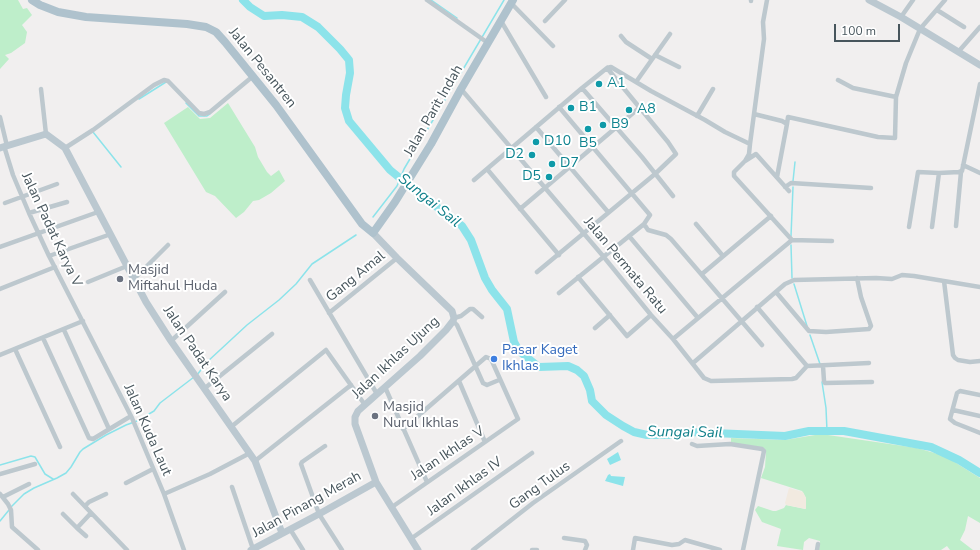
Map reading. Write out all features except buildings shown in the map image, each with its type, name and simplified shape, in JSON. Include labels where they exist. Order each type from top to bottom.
[{"type":"main road","name":"Jalan Pesantren","points":[[32,0],[48,8],[86,17],[187,24],[206,27],[216,32],[291,125],[362,224],[373,233]]},
{"type":"main road","name":"Jalan Parit Indah","points":[[373,233],[395,202],[431,144],[486,42],[512,2]]},
{"type":"street","points":[[427,0],[486,42]]},
{"type":"street","points":[[545,21],[565,0]]},
{"type":"street","points":[[745,161],[749,154],[764,39],[763,22],[767,0]]},
{"type":"street","points":[[869,0],[959,51],[980,65]]},
{"type":"street","points":[[902,18],[913,0]]},
{"type":"street","points":[[777,177],[788,117],[878,137],[895,138],[896,97],[906,63],[920,29],[945,0]]},
{"type":"street","points":[[512,2],[553,46]]},
{"type":"street","points":[[937,10],[964,27]]},
{"type":"street","points":[[501,21],[546,97]]},
{"type":"street","points":[[959,51],[980,27]]},
{"type":"street","points":[[636,82],[670,34]]},
{"type":"street","points":[[621,36],[626,42],[653,57],[679,67]]},
{"type":"street","points":[[474,180],[559,107],[610,67],[650,91],[750,144]]},
{"type":"street","points":[[537,272],[655,174],[676,153],[607,68]]},
{"type":"street","points":[[65,148],[164,80],[168,81],[199,113],[204,114],[210,112],[252,77]]},
{"type":"street","points":[[838,80],[853,88],[896,97]]},
{"type":"street","points":[[956,226],[961,172],[980,84]]},
{"type":"street","points":[[582,88],[673,196]]},
{"type":"street","points":[[4,147],[46,134],[41,89]]},
{"type":"street","name":"Jalan Permata Ratu","points":[[461,89],[603,256],[651,315],[673,339],[704,378],[711,381],[792,379],[796,378],[807,366]]},
{"type":"street","points":[[698,116],[713,89]]},
{"type":"street","points":[[559,107],[650,216],[644,224],[559,293]]},
{"type":"street","points":[[520,209],[639,108]]},
{"type":"street","points":[[754,114],[782,121],[787,124]]},
{"type":"street","name":"Jalan Padat Karya V","points":[[0,117],[4,147],[13,175],[38,233],[83,321]]},
{"type":"street","points":[[536,127],[608,212]]},
{"type":"street","name":"Jalan Padat Karya","points":[[46,134],[65,148],[146,302],[171,341],[255,461],[282,533]]},
{"type":"street","points":[[789,191],[756,154],[734,171],[734,175],[792,240]]},
{"type":"street","points":[[963,165],[980,173]]},
{"type":"street","points":[[487,169],[559,255]]},
{"type":"street","points":[[909,227],[917,174],[920,172],[961,172]]},
{"type":"street","points":[[932,227],[939,173]]},
{"type":"street","points":[[785,187],[791,183],[871,188]]},
{"type":"street","points":[[5,203],[57,184]]},
{"type":"street","points":[[29,214],[67,202]]},
{"type":"street","points":[[0,248],[98,212]]},
{"type":"street","points":[[702,274],[771,216]]},
{"type":"street","points":[[644,224],[648,230],[666,235],[671,239],[762,345]]},
{"type":"street","points":[[696,224],[724,256]]},
{"type":"street","name":"Jalan Ikhlas Ujung","points":[[373,233],[452,311],[453,320],[446,330],[420,356],[385,386],[356,414],[355,422],[376,482],[412,538],[418,550]]},
{"type":"street","points":[[50,256],[111,234]]},
{"type":"street","points":[[629,236],[698,318]]},
{"type":"street","points":[[673,339],[792,240],[832,241]]},
{"type":"street","points":[[134,279],[168,245]]},
{"type":"street","name":"Gang Amal","points":[[329,313],[397,258]]},
{"type":"street","points":[[88,282],[127,266]]},
{"type":"street","points":[[0,289],[55,267]]},
{"type":"street","points":[[693,363],[757,307],[785,284],[794,280],[857,278],[892,279],[902,275],[980,287]]},
{"type":"street","points":[[578,277],[628,336],[651,315]]},
{"type":"street","points":[[776,292],[809,331],[826,332],[868,329],[871,326],[861,297],[857,278]]},
{"type":"street","name":"Gang Amal","points":[[310,280],[377,394]]},
{"type":"street","points":[[944,282],[953,355],[958,360],[980,362]]},
{"type":"street","points":[[171,341],[225,292]]},
{"type":"street","points":[[757,307],[807,366],[869,363]]},
{"type":"street","points":[[404,429],[476,367],[486,356],[489,358],[499,380],[484,385],[476,367],[457,325],[453,320],[470,309],[473,309],[482,317]]},
{"type":"street","points":[[595,328],[610,315]]},
{"type":"street","points":[[0,355],[83,321]]},
{"type":"street","name":"Jalan Kuda Laut","points":[[83,321],[136,425],[164,494],[184,550]]},
{"type":"street","points":[[64,330],[109,429]]},
{"type":"street","points":[[205,388],[272,334]]},
{"type":"street","points":[[43,338],[87,436],[90,439],[93,439],[132,417]]},
{"type":"street","points":[[15,349],[60,447]]},
{"type":"street","points":[[231,427],[326,350],[365,405]]},
{"type":"street","points":[[823,366],[825,383],[872,382]]},
{"type":"street","name":"Jalan Ikhlas V","points":[[392,507],[518,419],[499,380]]},
{"type":"street","points":[[459,381],[485,442]]},
{"type":"street","points":[[255,461],[352,385]]},
{"type":"street","points":[[385,386],[427,482]]},
{"type":"street","points":[[980,395],[958,392],[950,419],[952,422],[980,433]]},
{"type":"street","points":[[952,410],[980,416]]},
{"type":"street","name":"Gang Tulus","points":[[473,550],[533,503],[621,441]]},
{"type":"street","points":[[692,444],[697,446],[730,444],[762,449],[764,451],[743,550]]},
{"type":"street","points":[[325,446],[301,464],[319,514],[342,550]]},
{"type":"street","points":[[164,494],[210,474],[250,453]]},
{"type":"street","name":"Jalan Ikhlas IV","points":[[412,538],[532,453]]},
{"type":"street","points":[[0,474],[35,464]]},
{"type":"street","points":[[126,483],[153,470]]},
{"type":"street","name":"Jalan Pinang Merah","points":[[256,549],[282,533],[376,482]]},
{"type":"street","points":[[29,484],[2,496],[11,510],[12,527],[38,550]]},
{"type":"street","points":[[232,487],[256,549]]},
{"type":"street","points":[[73,494],[127,550]]},
{"type":"street","points":[[85,506],[89,502],[106,494]]},
{"type":"street","points":[[77,528],[91,513]]},
{"type":"street","points":[[63,514],[86,536]]},
{"type":"street","points":[[290,529],[303,550]]},
{"type":"street","points":[[564,538],[585,541],[587,545],[586,550]]},
{"type":"street","points":[[633,550],[635,538],[672,545],[679,544],[685,540],[720,550]]},
{"type":"street","points":[[817,550],[818,544]]},
{"type":"street","points":[[479,545],[483,550]]},
{"type":"street","points":[[532,550],[537,550]]},
{"type":"green space","points":[[0,0],[18,0],[23,9],[27,8],[32,15],[22,25],[27,32],[25,43],[11,53],[5,55],[9,59],[0,69]]},
{"type":"green space","points":[[228,103],[255,147],[258,157],[267,172],[271,176],[279,170],[285,181],[271,193],[259,200],[253,201],[244,212],[236,218],[215,196],[206,192],[164,123],[188,107],[200,119],[210,118]]},
{"type":"green space","points":[[821,434],[917,448],[945,456],[980,478],[980,523],[968,516],[965,530],[960,540],[973,550],[950,550],[947,546],[941,550],[819,550],[820,541],[809,538],[804,542],[803,550],[777,546],[781,529],[762,522],[755,510],[758,506],[776,511],[784,508],[786,505],[805,509],[806,498],[802,491],[761,478],[765,467],[766,452],[731,442],[731,438],[785,440]]},
{"type":"sand","points":[[789,488],[803,492],[806,498],[806,509],[786,505],[785,503]]},
{"type":"water","points":[[618,452],[621,460],[610,465],[607,459]]},
{"type":"water","points":[[610,474],[611,476],[625,477],[623,486],[605,481]]},
{"type":"waterway","name":"Sungai Sail","points":[[243,0],[250,7],[264,16],[282,15],[302,17],[318,27],[340,49],[349,60],[350,73],[345,108],[349,121],[390,170],[462,226],[471,240],[485,278],[492,290],[507,309],[514,342],[519,351],[539,367],[568,366],[577,370],[584,376],[590,390],[592,401],[606,415],[623,426],[634,432],[647,435],[668,435],[689,432],[785,436],[809,431],[844,431],[931,447],[959,460],[980,473]]},
{"type":"waterway","points":[[431,0],[457,18]]},
{"type":"waterway","points":[[373,217],[397,186],[404,169],[504,0]]},
{"type":"waterway","points":[[139,99],[166,82]]},
{"type":"waterway","points":[[186,103],[199,116],[207,116],[210,114]]},
{"type":"waterway","points":[[93,132],[121,167]]},
{"type":"waterway","points":[[793,181],[795,162]]},
{"type":"waterway","points":[[791,236],[793,187]]},
{"type":"waterway","points":[[197,375],[207,362],[247,325],[279,300],[296,284],[312,264],[356,235]]},
{"type":"waterway","points":[[791,245],[792,278]]},
{"type":"waterway","points":[[794,284],[807,326]]},
{"type":"waterway","points":[[810,335],[820,364]]},
{"type":"waterway","points":[[11,507],[24,494],[66,473],[83,449],[106,435],[137,421],[154,411],[160,403],[194,377]]},
{"type":"waterway","points":[[822,382],[826,408],[827,431]]},
{"type":"waterway","points":[[0,465],[31,456],[35,457],[45,474],[53,479]]},
{"type":"waterway","points":[[0,521],[9,510]]},
{"type":"place","name":"A1","points":[[599,84]]},
{"type":"place","name":"B1","points":[[571,108]]},
{"type":"place","name":"A8","points":[[629,110]]},
{"type":"place","name":"B9","points":[[603,125]]},
{"type":"place","name":"B5","points":[[588,129]]},
{"type":"place","name":"D10","points":[[536,142]]},
{"type":"place","name":"D2","points":[[532,155]]},
{"type":"place","name":"D7","points":[[552,164]]},
{"type":"place","name":"D5","points":[[549,177]]},
{"type":"place","name":"Masjid Miftahul Huda","points":[[120,279]]},
{"type":"place","name":"Pasar Kaget Ikhlas","points":[[494,359]]},
{"type":"place","name":"Masjid Nurul Ikhlas","points":[[375,416]]}]
